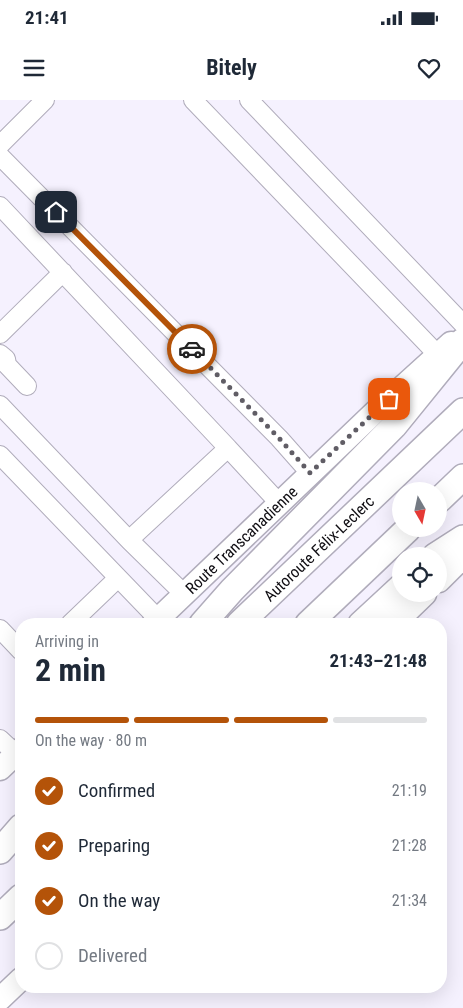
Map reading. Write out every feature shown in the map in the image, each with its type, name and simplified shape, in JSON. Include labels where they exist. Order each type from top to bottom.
[{"type":"highway","points":[[207,618],[232,590],[394,426],[463,341]]},
{"type":"highway","name":"Autoroute Félix-Leclerc","points":[[245,618],[463,411]]},
{"type":"highway","points":[[448,491],[463,477]]},
{"type":"highway","points":[[314,618],[399,538]]},
{"type":"highway","points":[[447,548],[463,538]]},
{"type":"highway","points":[[367,618],[392,595]]},
{"type":"highway","points":[[0,851],[15,834]]},
{"type":"highway","points":[[0,851],[15,837]]},
{"type":"highway","points":[[0,917],[15,903]]},
{"type":"highway","points":[[0,928],[15,916]]},
{"type":"main road","name":"Route Transcanadienne","points":[[158,618],[376,410],[463,333]]},
{"type":"main road","points":[[447,573],[463,557]]},
{"type":"main road","points":[[400,618],[417,602]]},
{"type":"main road","points":[[0,999],[15,985]]},
{"type":"lane","points":[[0,145],[45,100]]},
{"type":"lane","points":[[193,100],[438,355]]},
{"type":"lane","points":[[249,100],[463,324]]},
{"type":"lane","points":[[0,156],[279,438],[310,473]]},
{"type":"lane","points":[[0,206],[280,503]]},
{"type":"lane","points":[[0,334],[63,272]]},
{"type":"lane","points":[[2,361],[27,386]]},
{"type":"lane","points":[[0,405],[129,540],[184,594]]},
{"type":"lane","points":[[129,540],[228,448]]},
{"type":"lane","points":[[0,455],[118,578],[152,618]]},
{"type":"lane","points":[[76,618],[118,578]]},
{"type":"lane","points":[[0,628],[15,644]]},
{"type":"way so far","points":[[192,349],[279,438],[310,473],[389,399]]},
{"type":"route","points":[[56,212],[192,349]]}]
